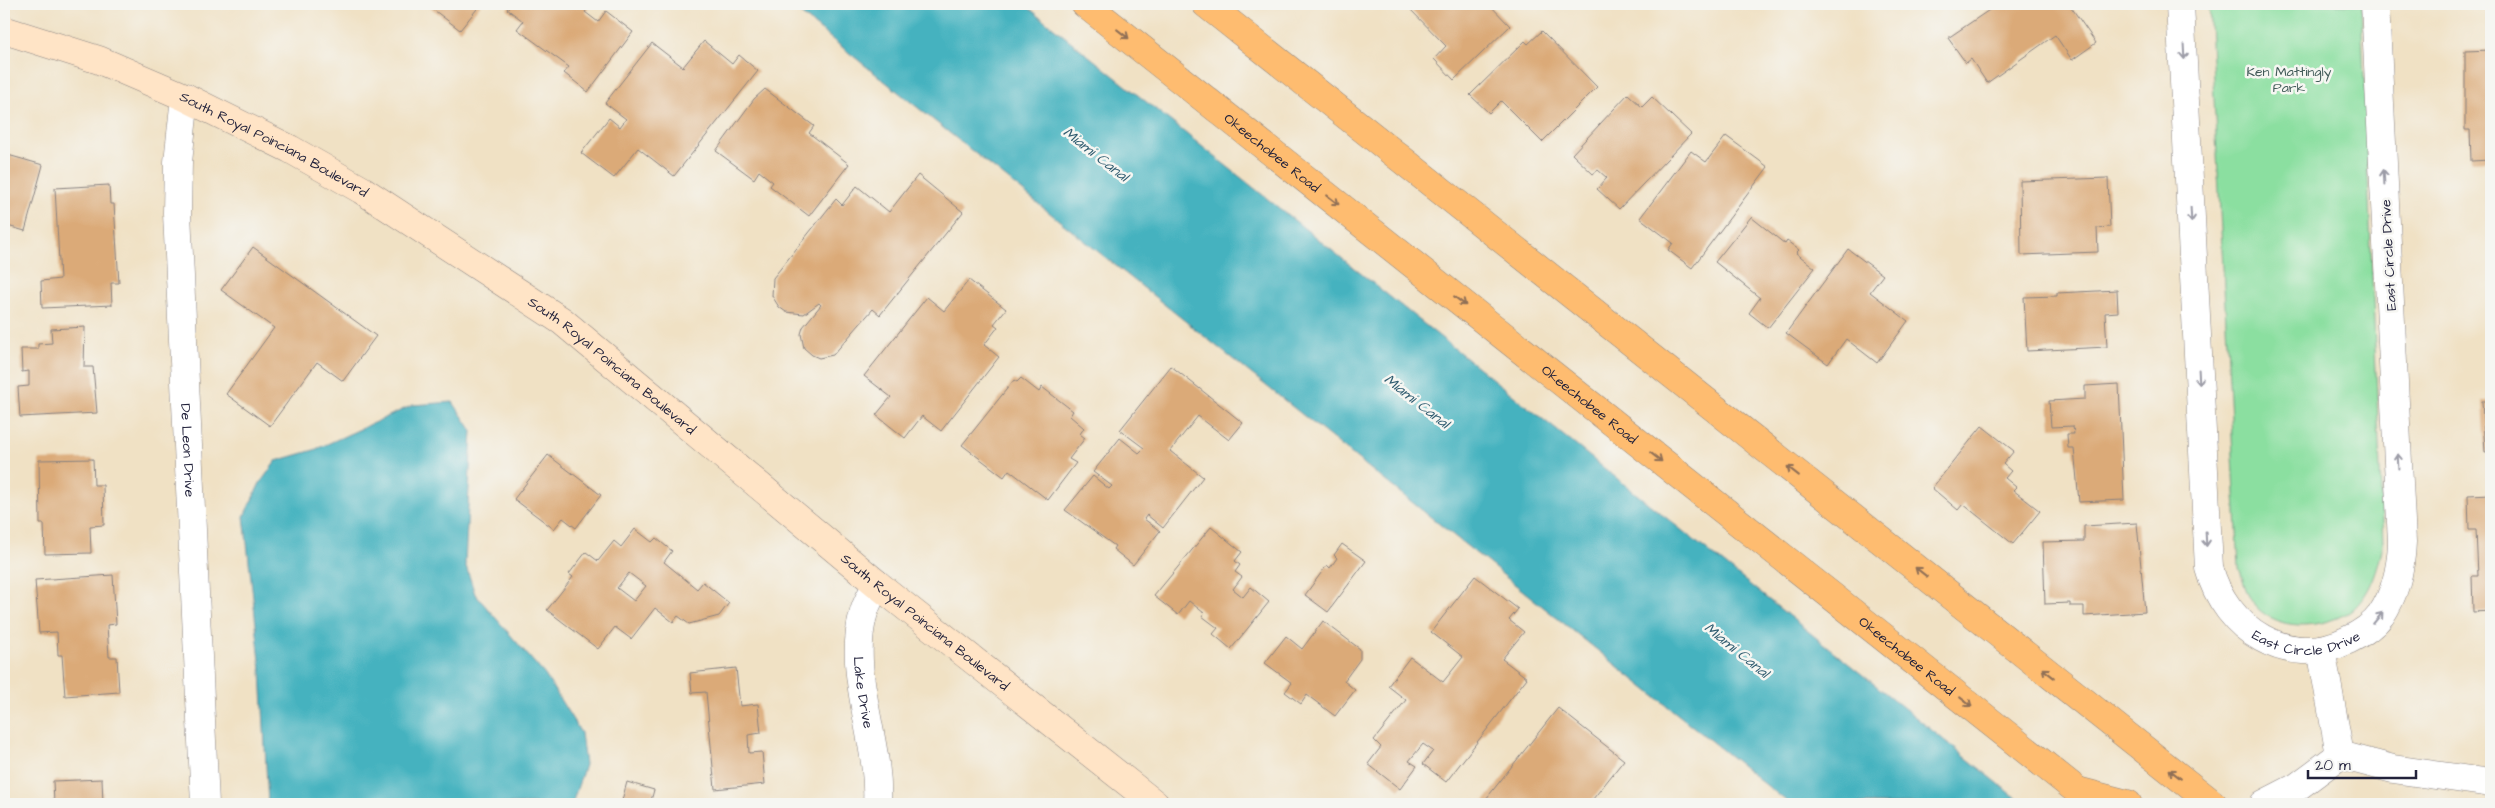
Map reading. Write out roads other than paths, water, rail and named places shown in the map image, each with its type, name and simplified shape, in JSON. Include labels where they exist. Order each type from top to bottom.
[{"type":"highway","name":"Okeechobee Road","points":[[1085,4],[2085,797]]},
{"type":"highway","points":[[1206,4],[2213,804]]},
{"type":"highway","points":[[2085,797],[2128,804]]},
{"type":"street","name":"East Circle Drive","points":[[2180,4],[2209,568],[2215,588],[2228,610],[2255,635],[2286,646],[2321,649],[2339,645],[2353,638],[2369,628],[2380,616],[2391,598],[2401,560],[2402,542],[2375,4]]},
{"type":"street","name":"South Royal Poinciana Boulevard","points":[[4,30],[99,60],[185,97],[290,149],[362,190],[562,321],[877,584],[1155,804]]},
{"type":"street","name":"De Leon Drive","points":[[185,97],[178,162],[177,213],[206,804]]},
{"type":"street","name":"Lake Drive","points":[[877,584],[863,615],[859,638],[860,670],[872,747],[877,804]]},
{"type":"street","points":[[2321,649],[2340,755]]},
{"type":"street","points":[[2340,755],[2393,769],[2491,783]]},
{"type":"street","points":[[2264,804],[2297,787],[2340,755]]},
{"type":"water","name":"Miami Canal","points":[[788,4],[1024,4],[2024,804],[1790,804]]},
{"type":"water","points":[[453,402],[472,431],[465,563],[475,594],[545,675],[581,733],[585,765],[572,804],[268,804],[261,670],[244,516],[260,483],[276,461],[314,450],[413,405]]},
{"type":"park label","name":"Ken Mattingly Park","points":[[2289,79]]}]
